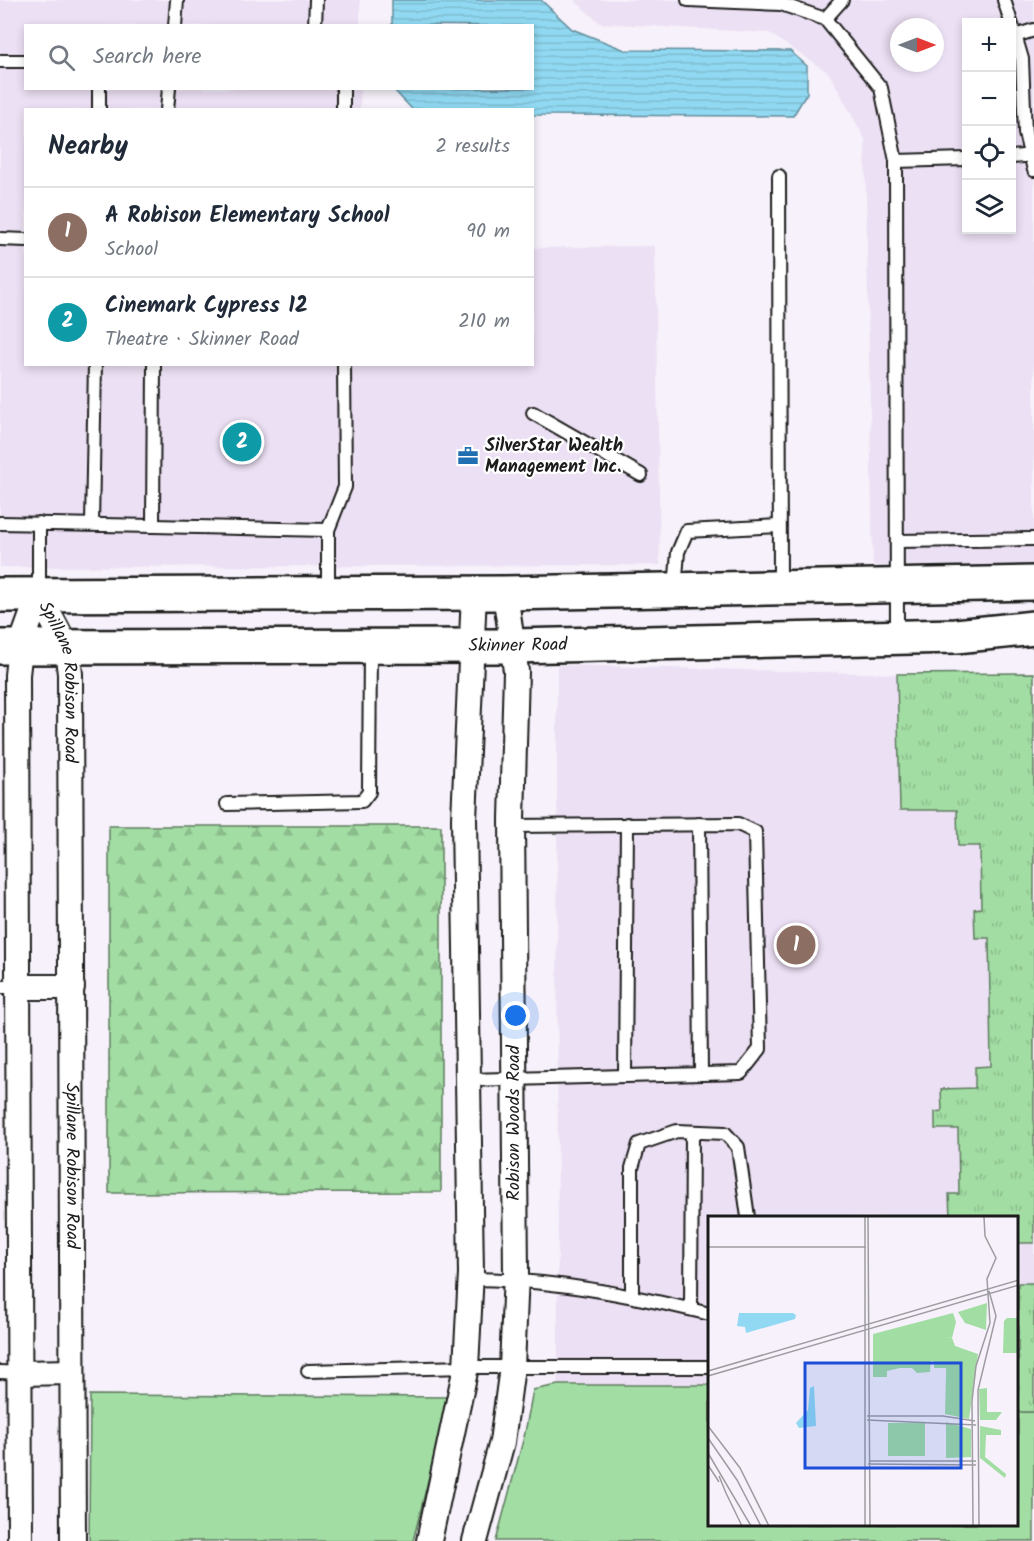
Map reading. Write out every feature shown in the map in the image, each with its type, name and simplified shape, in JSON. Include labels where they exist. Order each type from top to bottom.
[{"type":"street","points":[[0,594],[489,593],[1034,583]]},
{"type":"street","points":[[429,1541],[466,1367],[470,1279],[464,819],[470,646],[489,593]]},
{"type":"street","name":"Robison Woods Road","points":[[475,1541],[502,1442],[512,1367],[515,1279],[512,826],[516,671],[512,646],[489,593]]},
{"type":"street","name":"Spillane Robison Road","points":[[20,1541],[10,1372],[9,987],[17,675],[10,647],[39,595]]},
{"type":"street","name":"Spillane Robison Road","points":[[39,595],[67,648],[70,674],[73,1541]]},
{"type":"street","name":"Skinner Road","points":[[10,647],[512,646],[956,636],[1034,628]]},
{"type":"street","points":[[9,987],[72,987]]},
{"type":"street","points":[[10,1372],[72,1372]]},
{"type":"lane","points":[[174,24],[177,0]]},
{"type":"lane","points":[[315,24],[316,0]]},
{"type":"lane","points":[[688,0],[780,2],[825,19],[881,88],[896,161],[897,637]]},
{"type":"lane","points":[[825,19],[842,0]]},
{"type":"lane","points":[[1004,0],[1009,18]]},
{"type":"lane","points":[[1016,28],[1034,30]]},
{"type":"lane","points":[[1016,40],[1028,80],[1025,133],[1034,170]]},
{"type":"lane","points":[[0,61],[24,61]]},
{"type":"lane","points":[[99,90],[99,108]]},
{"type":"lane","points":[[167,108],[169,90]]},
{"type":"lane","points":[[343,90],[343,108]]},
{"type":"lane","points":[[1016,157],[1032,156]]},
{"type":"lane","points":[[896,161],[962,159]]},
{"type":"lane","points":[[780,176],[780,587]]},
{"type":"lane","points":[[0,239],[24,240]]},
{"type":"lane","points":[[92,524],[95,366]]},
{"type":"lane","points":[[153,526],[154,366]]},
{"type":"lane","points":[[328,594],[328,530],[345,488],[344,366]]},
{"type":"lane","points":[[533,413],[641,475]]},
{"type":"lane","points":[[0,523],[328,530]]},
{"type":"lane","points":[[39,523],[39,595]]},
{"type":"lane","points":[[675,589],[678,552],[687,531],[779,526]]},
{"type":"lane","points":[[897,541],[1034,539]]},
{"type":"lane","points":[[227,804],[362,801],[369,792],[370,645]]},
{"type":"lane","points":[[625,1076],[627,824]]},
{"type":"lane","points":[[699,824],[701,1074]]},
{"type":"lane","points":[[467,1080],[741,1073],[760,1049],[755,832],[738,824],[512,826]]},
{"type":"lane","points":[[632,1296],[632,1168],[639,1144],[677,1131],[725,1133],[738,1147],[748,1216]]},
{"type":"lane","points":[[691,1309],[692,1131]]},
{"type":"lane","points":[[470,1279],[515,1279],[632,1296],[708,1313]]},
{"type":"lane","points":[[308,1371],[466,1367],[708,1367]]},
{"type":"shaded area","points":[[0,0],[360,0],[360,24],[24,24],[24,90],[360,90],[360,108],[24,108],[24,366],[534,366],[534,248],[655,246],[660,565],[0,567]]},
{"type":"shaded area","points":[[574,0],[1034,0],[1034,564],[873,566],[865,139],[829,73],[769,33],[600,23]]},
{"type":"shaded area","points":[[557,665],[897,674],[1034,673],[1034,1412],[1019,1412],[1019,1216],[708,1216],[708,1385],[558,1385]]},
{"type":"green space","points":[[1034,673],[1034,1243],[1019,1243],[1019,1216],[950,1216],[949,1194],[959,1194],[958,1129],[935,1129],[935,1112],[942,1111],[941,1089],[975,1088],[975,1067],[991,1066],[989,938],[975,938],[974,909],[981,908],[980,846],[958,846],[957,810],[900,810],[897,674]]},
{"type":"green space","points":[[109,826],[441,826],[441,1192],[109,1193]]},
{"type":"green space","points":[[1019,1283],[1034,1283],[1034,1412],[1019,1412]]},
{"type":"green space","points":[[558,1385],[708,1385],[708,1526],[1019,1526],[1019,1412],[1034,1412],[1034,1541],[496,1541],[525,1433],[533,1390]]},
{"type":"green space","points":[[90,1395],[449,1397],[413,1541],[89,1541]]},
{"type":"water","points":[[392,0],[541,0],[572,29],[625,50],[790,51],[807,66],[807,93],[793,116],[534,115],[534,108],[411,108],[394,90],[534,90],[534,24],[392,24]]},
{"type":"place","name":"Cinemark Cypress 12","points":[[242,442]]},
{"type":"place","name":"SilverStar Wealth Management Inc.","points":[[468,456]]},
{"type":"place","name":"A Robison Elementary School","points":[[796,945]]}]
